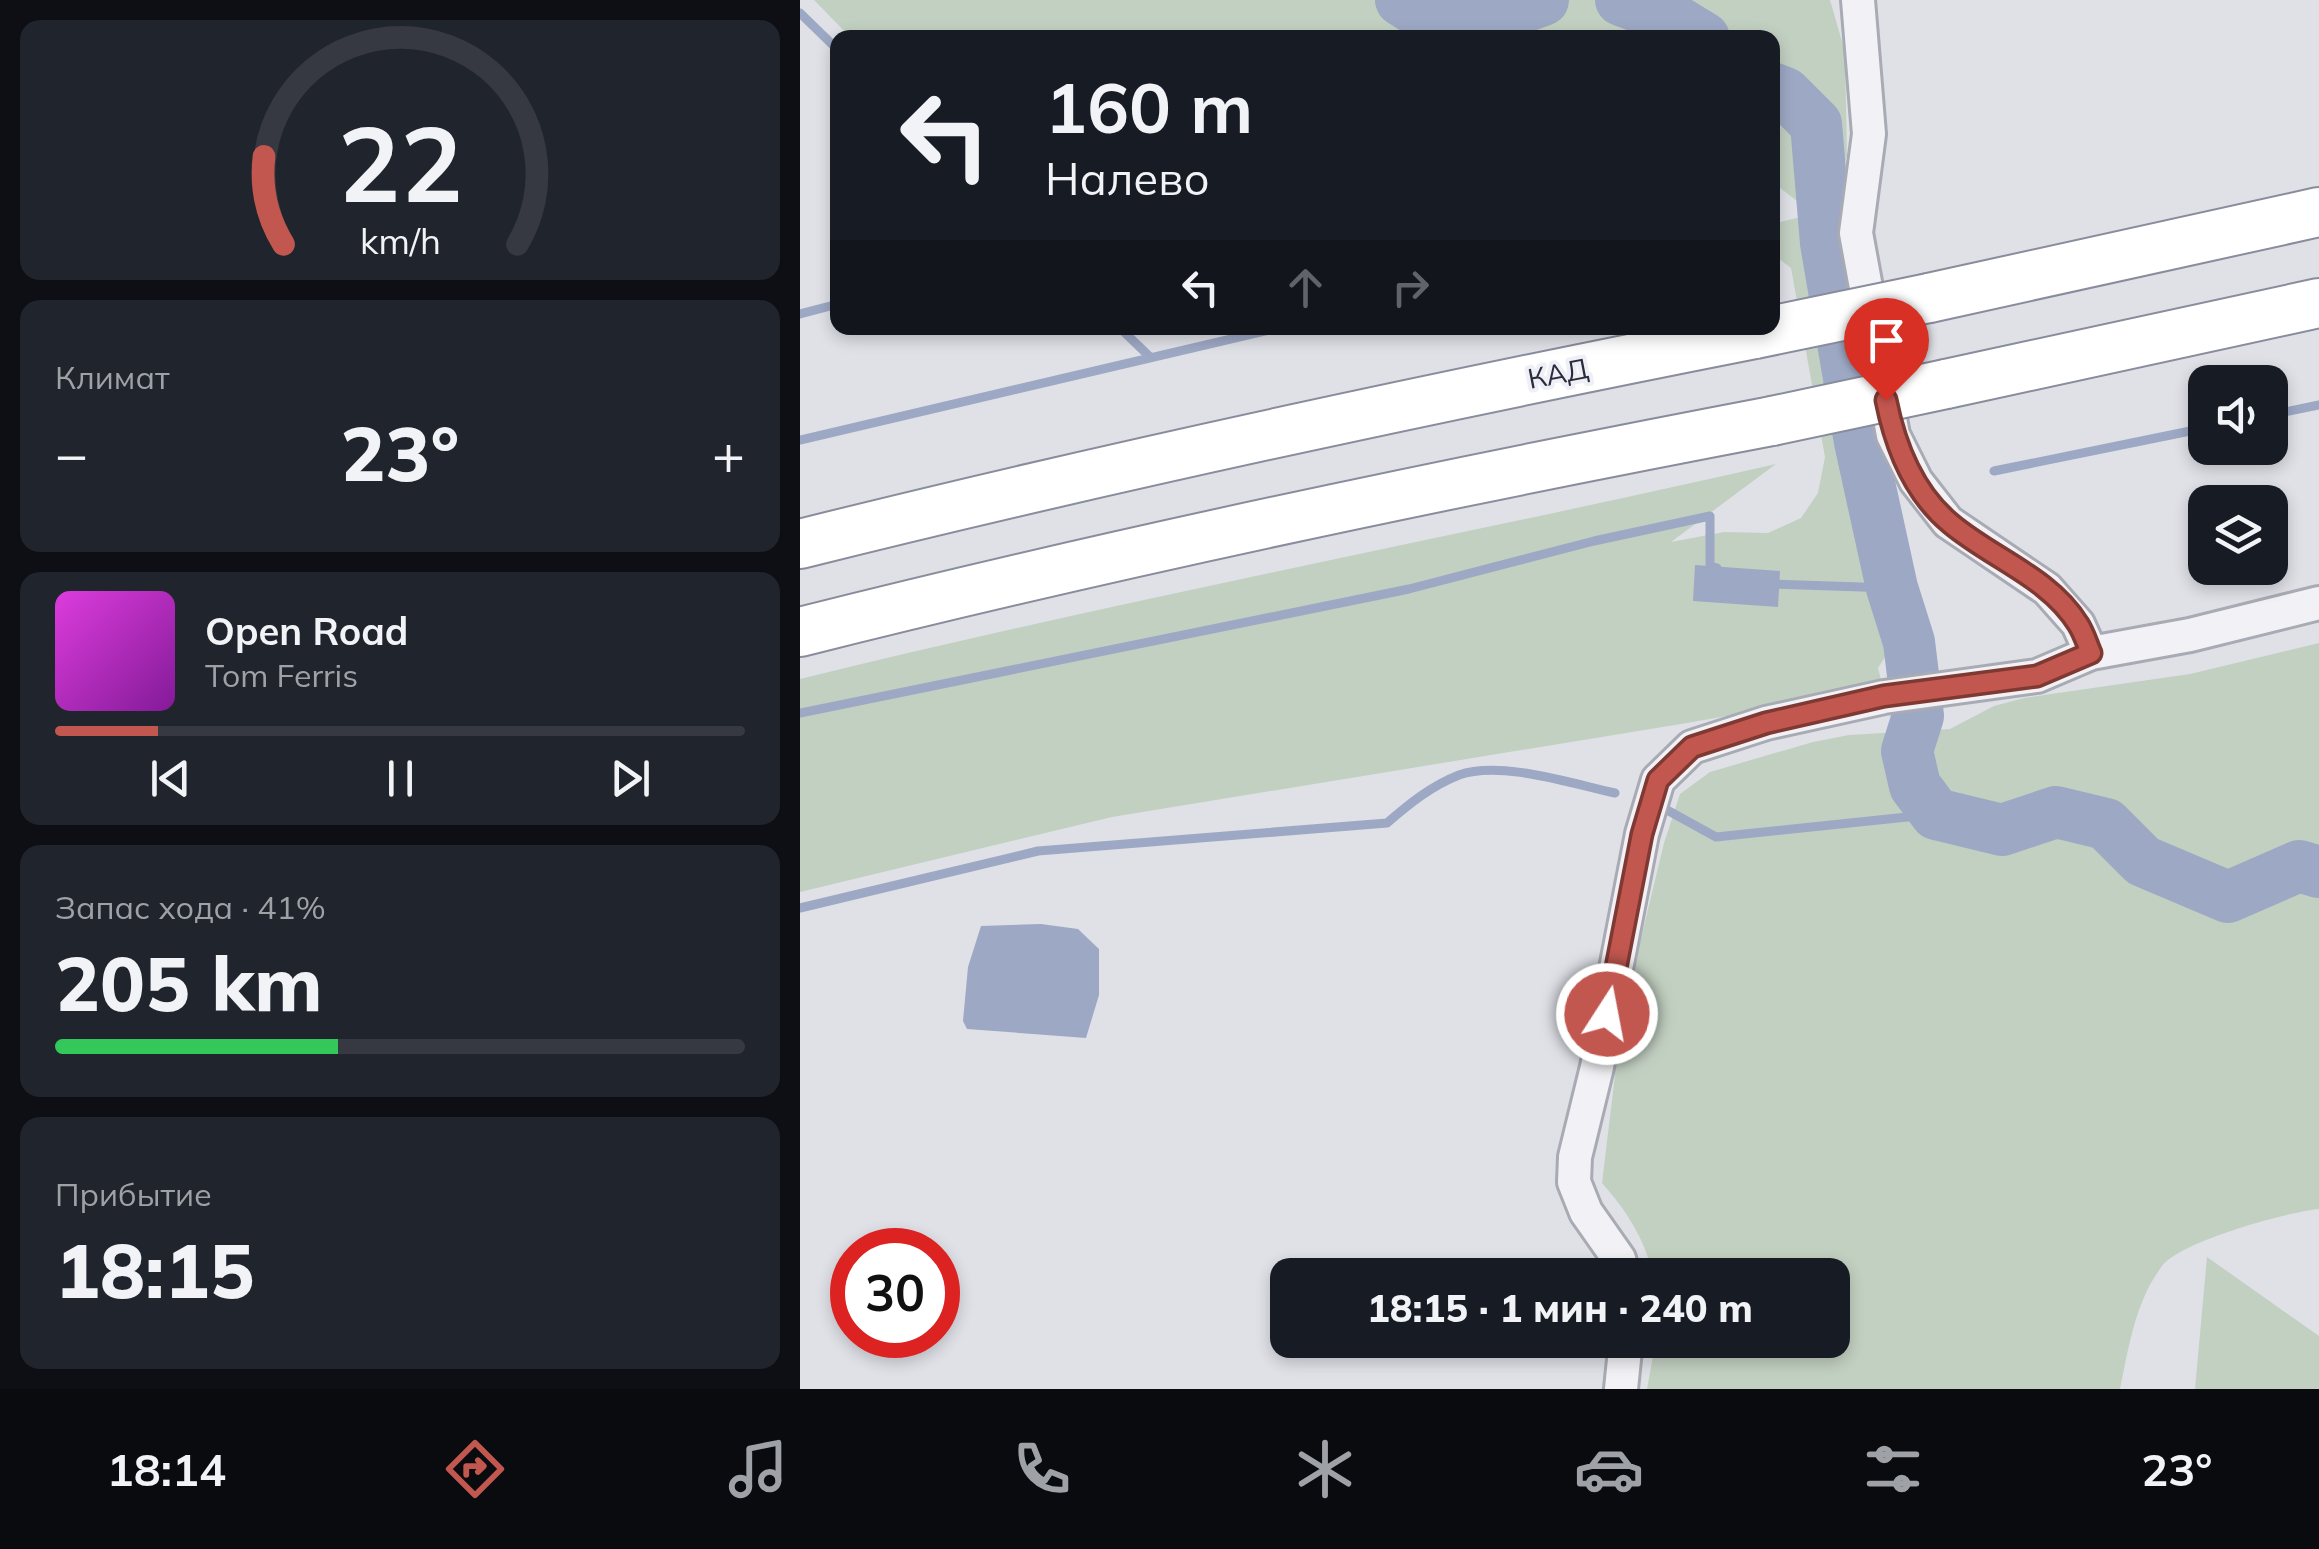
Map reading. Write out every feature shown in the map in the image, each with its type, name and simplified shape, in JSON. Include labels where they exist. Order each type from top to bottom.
[{"type":"highway","name":"КАД","points":[[1780,329],[2319,212]]},
{"type":"highway","points":[[800,632],[969,589],[1548,463],[1772,421],[2319,303]]},
{"type":"highway","name":"КАД","points":[[800,544],[1481,389],[1749,335]]},
{"type":"street","points":[[1858,0],[1870,134],[1856,233],[1893,435],[1916,481],[1948,522],[2047,589],[2078,624],[2091,653]]},
{"type":"street","points":[[1618,1258],[1586,1212],[1574,1182],[1576,1158],[1642,834],[1658,780],[1692,747],[1766,723],[1884,696],[2037,676],[2091,653],[2190,635],[2319,602]]},
{"type":"street","points":[[1622,1389],[1625,1358]]},
{"type":"green space","points":[[814,0],[1830,0],[1845,52],[1847,156],[1836,188],[1801,204],[1780,188],[1780,30],[843,30]]},
{"type":"green space","points":[[1814,214],[1816,257],[1851,454],[1871,521],[1881,604],[1891,648],[1878,668],[1883,688],[1112,817],[800,892],[800,679],[1043,622],[1776,464],[1671,542],[1724,532],[1768,533],[1801,518],[1818,493],[1825,457],[1791,268],[1780,259],[1780,222]]},
{"type":"green space","points":[[2319,643],[2319,1209],[2260,1222],[2173,1256],[2145,1294],[2120,1389],[1647,1389],[1653,1358],[1850,1358],[1850,1258],[1648,1258],[1634,1226],[1602,1183],[1622,1017],[1664,843],[1680,794],[1710,772],[1813,742],[1849,735],[1950,729],[1994,706],[2024,698],[2190,674]]},
{"type":"green space","points":[[2207,1257],[2319,1336],[2319,1389],[2195,1389]]},
{"type":"water","points":[[1695,565],[1780,571],[1778,607],[1693,601]]},
{"type":"water","points":[[1041,924],[1078,929],[1099,949],[1099,995],[1086,1038],[967,1029],[963,1021],[968,967],[981,926]]},
{"type":"waterway","points":[[1401,0],[1437,23],[1487,20],[1543,0]]},
{"type":"waterway","points":[[1621,0],[1673,19],[1691,30]]},
{"type":"waterway","points":[[800,13],[830,42]]},
{"type":"waterway","points":[[1780,91],[1816,124],[1826,243],[1860,442],[1892,588],[1909,642],[1918,716],[1907,751],[1915,786],[1936,814],[2002,830],[2056,812],[2106,824],[2143,861],[2228,897],[2299,866],[2319,872]]},
{"type":"waterway","points":[[800,314],[830,306]]},
{"type":"waterway","points":[[1127,335],[1150,357]]},
{"type":"waterway","points":[[800,440],[1248,335]]},
{"type":"waterway","points":[[2288,411],[2319,405]]},
{"type":"waterway","points":[[1994,471],[2188,431]]},
{"type":"waterway","points":[[800,713],[1409,589],[1594,541],[1710,516],[1710,566],[1717,568]]},
{"type":"waterway","points":[[1771,584],[1892,588]]},
{"type":"waterway","points":[[800,908],[1038,851],[1387,823],[1439,784],[1476,771],[1537,775],[1615,793]]},
{"type":"waterway","points":[[1667,810],[1716,837],[1936,814]]},
{"type":"route","points":[[1607,1014],[1642,834],[1658,780],[1692,747],[1766,723],[1884,696],[2037,676],[2091,653],[2078,624],[2047,589],[1948,522],[1916,481],[1893,435],[1886,400]]}]
